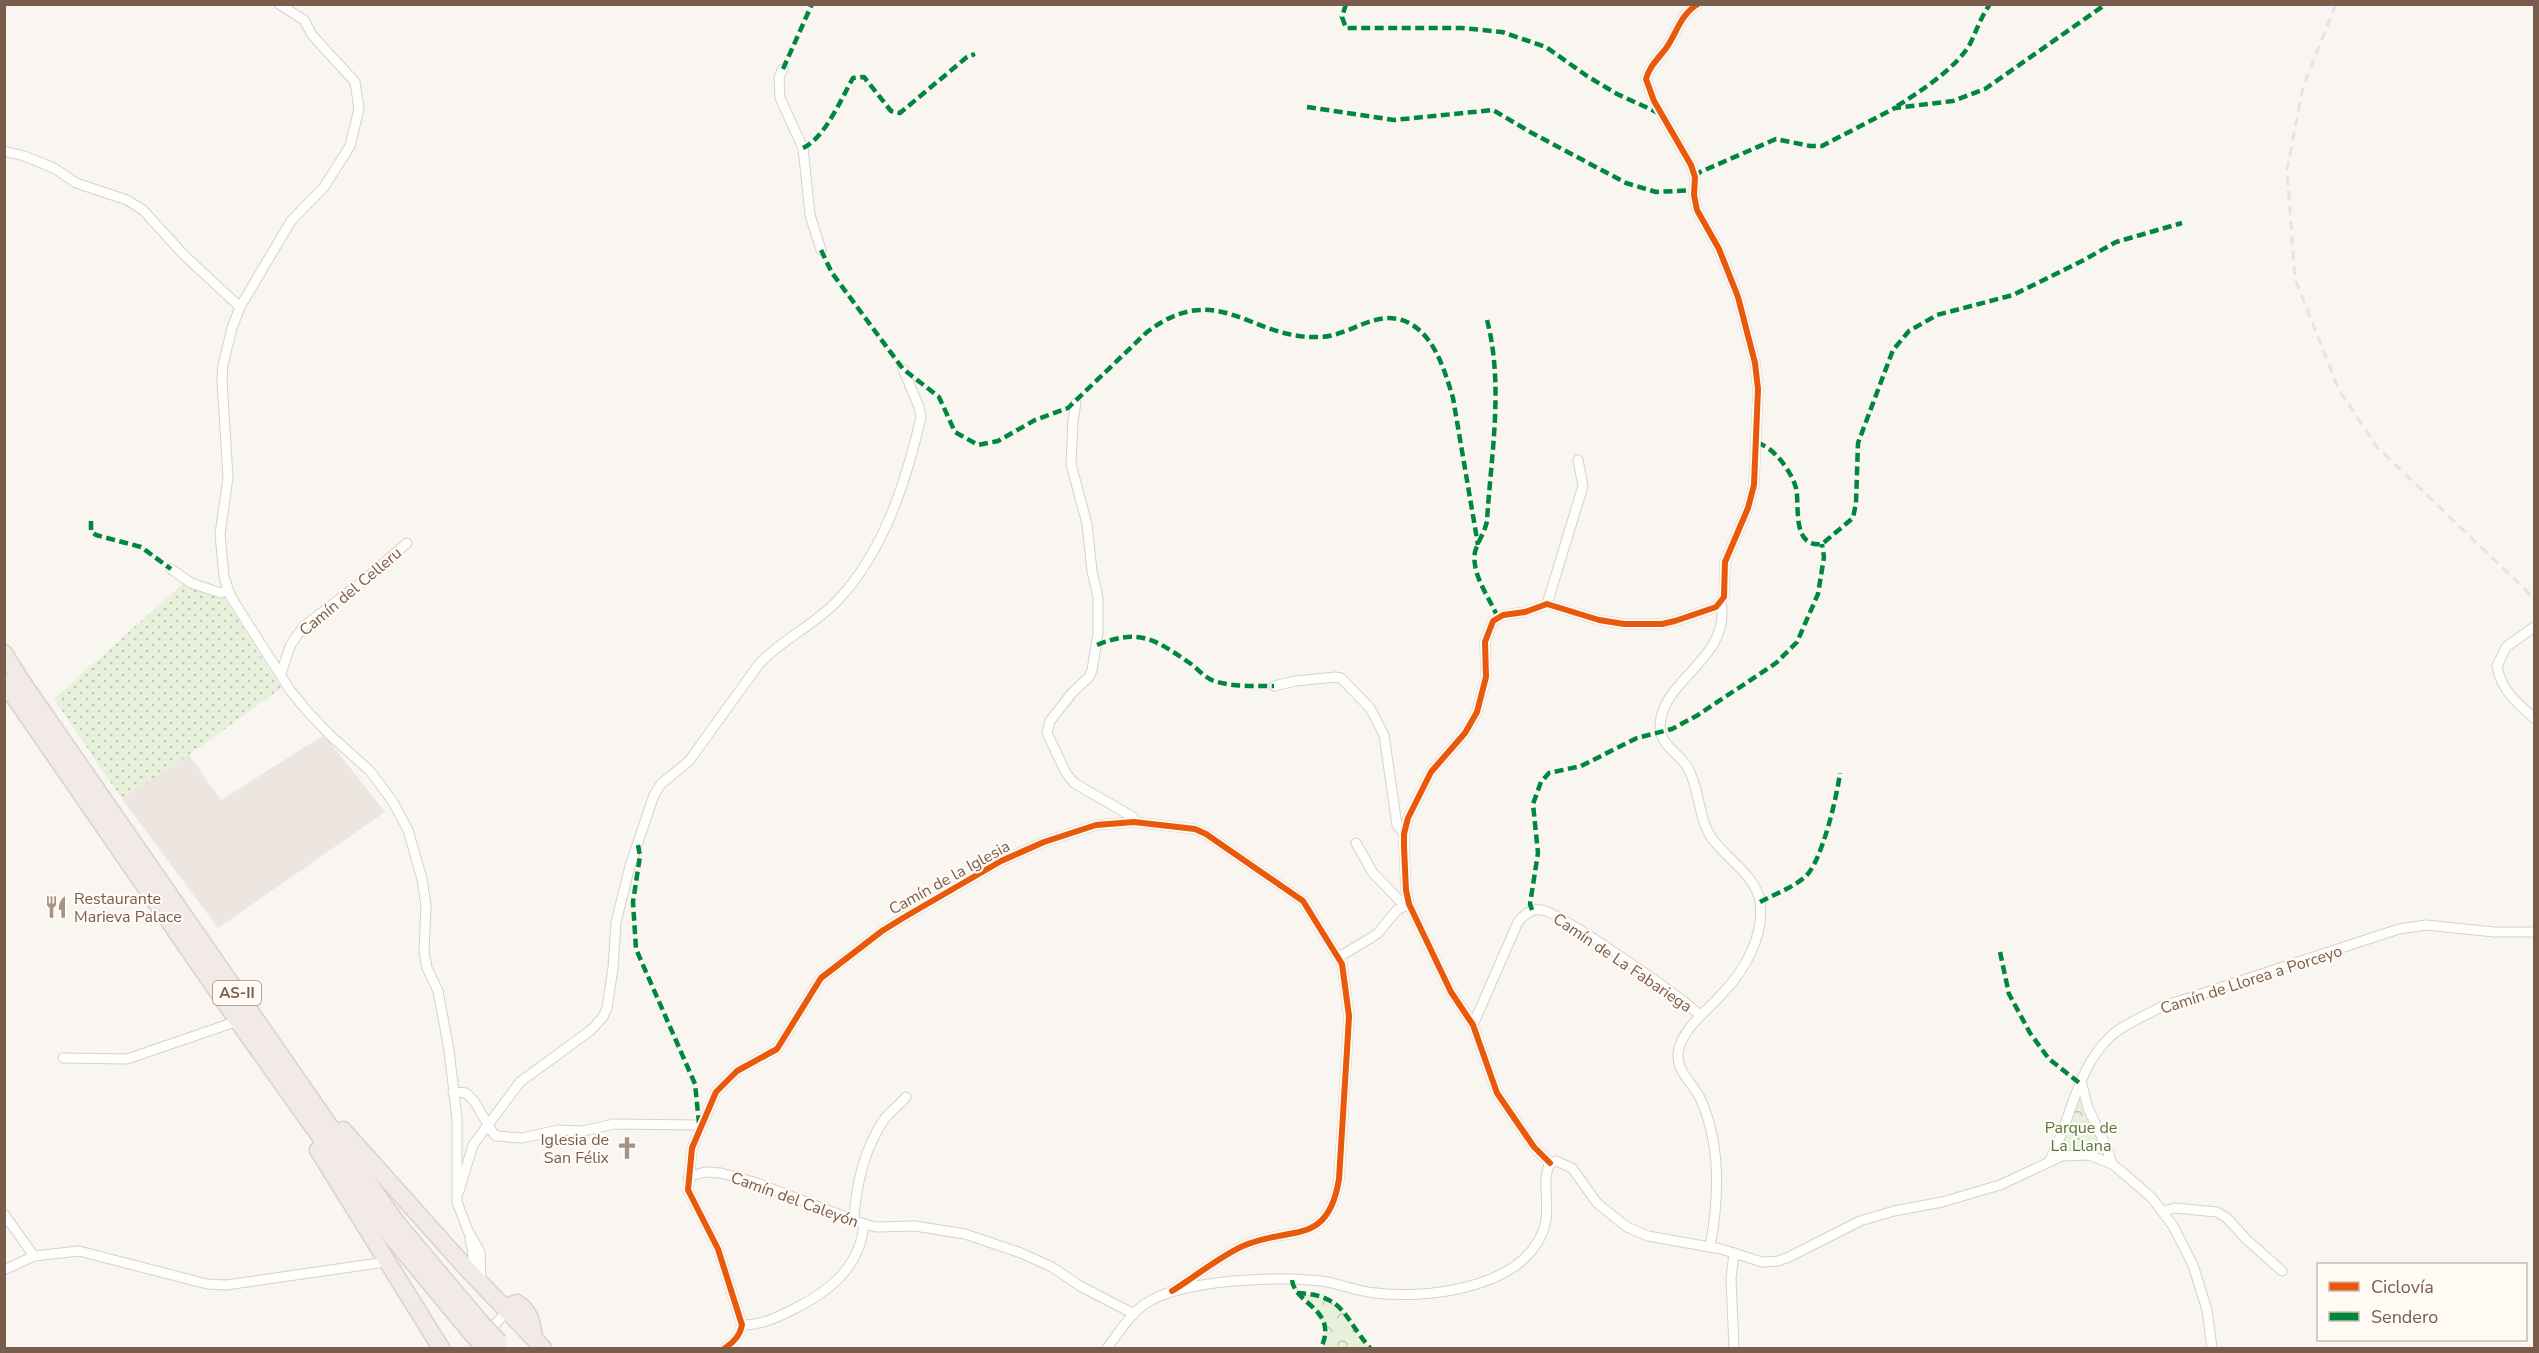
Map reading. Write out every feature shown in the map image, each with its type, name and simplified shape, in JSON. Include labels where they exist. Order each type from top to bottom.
[{"type":"highway","name":"AS-II","points":[[4,653],[244,1020],[387,1231],[476,1335],[497,1346]]},
{"type":"highway","name":"AS-II","points":[[4,682],[244,1020]]},
{"type":"highway","points":[[244,1020],[384,1259],[441,1348]]},
{"type":"highway","points":[[244,1020],[507,1311],[511,1305],[517,1303],[526,1308],[538,1344]]},
{"type":"street","points":[[279,4],[304,20],[312,35],[355,82],[359,109],[350,146],[324,187],[291,221],[240,307],[225,356],[222,381],[228,478],[220,534],[220,557],[227,590],[306,711],[370,771],[393,802],[408,830],[422,879],[426,906],[424,952],[444,1020],[457,1119],[457,1202],[474,1253],[469,1271]]},
{"type":"street","points":[[1698,4],[1681,20],[1665,49],[1648,71],[1646,79],[1648,89],[1661,114],[1691,165],[1695,177],[1694,195],[1697,210],[1732,277],[1755,363],[1758,413],[1754,485],[1748,508],[1725,562],[1725,592],[1720,634],[1662,713],[1660,732],[1665,743],[1690,772],[1711,837],[1755,888],[1759,895],[1761,911],[1758,936],[1744,965],[1723,994],[1700,1015],[1679,1046],[1677,1058],[1681,1071],[1700,1098],[1711,1125],[1715,1144],[1714,1227],[1710,1247]]},
{"type":"street","points":[[783,69],[779,77],[780,98],[803,148],[810,216],[821,250]]},
{"type":"street","points":[[4,151],[54,168],[76,183],[127,200],[143,210],[184,255],[240,307]]},
{"type":"street","points":[[457,1202],[473,1144],[520,1082],[591,1030],[603,1017],[607,1008],[613,968],[616,922],[630,866],[654,795],[661,784],[689,761],[759,664],[772,650],[837,601],[856,578],[874,549],[902,486],[921,417],[903,369]]},
{"type":"street","points":[[1076,403],[1072,420],[1071,464],[1087,524],[1092,571],[1098,597],[1098,634],[1089,677],[1057,712],[1047,726],[1047,732],[1066,773],[1074,783],[1133,817],[1134,822]]},
{"type":"street","points":[[1547,604],[1583,486],[1578,460]]},
{"type":"street","name":"Camín del Celleru","points":[[281,673],[291,644],[304,626],[363,581],[407,543]]},
{"type":"street","points":[[171,568],[191,583],[220,593],[227,590]]},
{"type":"street","points":[[1407,905],[1404,834],[1408,818],[1431,772],[1465,733],[1478,712],[1486,677],[1485,642],[1493,621],[1503,615],[1525,612],[1547,604],[1599,620],[1634,624],[1675,621],[1722,603]]},
{"type":"street","points":[[2535,627],[2506,647],[2497,666],[2502,683],[2510,695],[2535,718]]},
{"type":"street","points":[[1274,686],[1336,676],[1341,678],[1370,708],[1384,735],[1397,825],[1404,834]]},
{"type":"street","name":"Camín de la Iglesia","points":[[742,1325],[718,1249],[691,1198],[688,1177],[692,1148],[699,1125],[716,1092],[725,1080],[744,1066],[777,1049],[821,978],[882,931],[1001,861],[1044,842],[1096,825],[1134,822],[1195,829],[1206,834],[1303,901],[1339,957],[1344,971],[1348,1034],[1339,1179],[1331,1209],[1315,1227],[1304,1232],[1241,1246],[1172,1291]]},
{"type":"street","points":[[1356,843],[1373,873],[1407,905],[1451,992],[1473,1025],[1497,1093],[1534,1147],[1550,1164]]},
{"type":"street","points":[[1339,957],[1377,934],[1397,910],[1407,905]]},
{"type":"street","name":"Camín de La Fabariega","points":[[1473,1025],[1518,922],[1527,913],[1538,909],[1555,915],[1700,1015]]},
{"type":"street","name":"Camín de Llorea a Porceyo","points":[[2050,1160],[2087,1067],[2112,1035],[2161,1007],[2409,927],[2426,925],[2494,932],[2535,932]]},
{"type":"street","points":[[63,1058],[127,1059],[244,1020]]},
{"type":"street","points":[[2082,1084],[2088,1108],[2112,1164]]},
{"type":"street","points":[[453,1092],[466,1093],[474,1101],[496,1136],[522,1138],[558,1130],[583,1131],[614,1124],[699,1125]]},
{"type":"street","points":[[854,1219],[862,1167],[875,1135],[885,1119],[906,1097]]},
{"type":"street","points":[[1550,1164],[1563,1162],[1572,1168],[1597,1203],[1627,1227],[1657,1238],[1710,1247],[1762,1262],[1778,1261],[1860,1221],[1894,1211],[1942,1202],[2000,1185],[2050,1160],[2073,1154],[2089,1155],[2112,1164],[2164,1211],[2193,1265],[2207,1310],[2212,1348]]},
{"type":"street","points":[[1107,1348],[1145,1304],[1172,1291],[1202,1285],[1292,1280],[1327,1282],[1372,1293],[1409,1294],[1448,1290],[1474,1284],[1507,1271],[1526,1258],[1544,1232],[1547,1217],[1546,1174],[1550,1164]]},
{"type":"street","name":"Camín del Caleyón","points":[[688,1177],[705,1172],[721,1173],[754,1182],[864,1224],[876,1227],[915,1226],[944,1229],[976,1238],[1052,1267],[1080,1286],[1134,1314]]},
{"type":"street","points":[[2164,1211],[2175,1208],[2217,1212],[2228,1218],[2246,1239],[2282,1270]]},
{"type":"street","points":[[4,1214],[34,1256]]},
{"type":"street","points":[[724,1348],[734,1340],[742,1325],[764,1323],[817,1298],[830,1288],[845,1272],[858,1251],[864,1224]]},
{"type":"street","points":[[468,1231],[480,1252],[481,1284]]},
{"type":"street","points":[[4,1270],[34,1256],[79,1251],[207,1284],[226,1285],[379,1263],[384,1259]]},
{"type":"street","points":[[1734,1253],[1731,1268],[1734,1348]]},
{"type":"street","points":[[476,1335],[507,1311]]},
{"type":"shaded area","points":[[324,735],[385,812],[218,928],[122,799],[189,755],[221,800]]},
{"type":"green space","points":[[185,582],[224,597],[281,688],[189,755],[122,799],[54,699]]},
{"type":"green space","name":"Parque de La Llana","points":[[2076,1094],[2085,1094],[2105,1155],[2094,1158],[2082,1157],[2060,1147]]},
{"type":"green space","points":[[1297,1293],[1325,1298],[1334,1303],[1370,1348],[1321,1348],[1324,1331],[1320,1317]]},
{"type":"railway","points":[[2336,4],[2303,87],[2287,170],[2295,279],[2339,390],[2377,447],[2534,598]]},
{"type":"marked path","points":[[783,69],[812,4]]},
{"type":"marked path","points":[[1346,4],[1342,17],[1346,28],[1462,28],[1502,32],[1546,47],[1617,94],[1661,114]]},
{"type":"marked path","points":[[1897,106],[1927,86],[1958,60],[1971,42],[1990,4]]},
{"type":"marked path","points":[[1695,177],[1700,172],[1776,139],[1810,146],[1822,146],[1895,108],[1953,101],[1985,89],[2106,4]]},
{"type":"marked path","points":[[803,148],[811,143],[825,127],[853,78],[864,77],[891,111],[900,113],[967,57],[975,54]]},
{"type":"marked path","points":[[1307,107],[1394,120],[1493,110],[1626,183],[1656,192],[1694,190]]},
{"type":"marked path","points":[[1757,443],[1775,454],[1790,475],[1796,488],[1801,533],[1812,543],[1822,544],[1853,518],[1856,503],[1858,443],[1893,350],[1909,331],[1937,315],[2013,295],[2116,242],[2182,223]]},
{"type":"marked path","points":[[821,250],[832,273],[903,369],[939,397],[955,432],[978,445],[998,441],[1035,420],[1068,408],[1147,332],[1172,317],[1195,310],[1234,315],[1274,330],[1320,337],[1385,318],[1407,322],[1417,328],[1432,345],[1450,388],[1478,545]]},
{"type":"marked path","points":[[1487,320],[1495,370],[1495,420],[1487,521],[1475,552],[1475,561],[1478,578],[1498,618]]},
{"type":"marked path","points":[[91,521],[91,531],[96,535],[141,547],[171,569]]},
{"type":"marked path","points":[[1532,910],[1530,904],[1538,853],[1533,804],[1541,782],[1549,773],[1581,766],[1637,738],[1672,729],[1698,715],[1776,663],[1797,642],[1818,594],[1824,557],[1822,544]]},
{"type":"marked path","points":[[1097,645],[1124,637],[1146,639],[1167,648],[1214,681],[1236,685],[1274,686]]},
{"type":"marked path","points":[[1760,902],[1795,884],[1811,869],[1828,828],[1840,773]]},
{"type":"marked path","points":[[638,845],[640,856],[633,902],[636,949],[695,1084],[699,1123]]},
{"type":"marked path","points":[[2000,952],[2009,994],[2030,1033],[2049,1059],[2082,1085]]},
{"type":"marked path","points":[[1292,1280],[1300,1296],[1321,1316],[1325,1335],[1321,1348]]},
{"type":"marked path","points":[[1297,1293],[1325,1298],[1334,1303],[1370,1348]]},
{"type":"cycle path","points":[[1550,1163],[1534,1147],[1497,1093],[1473,1025],[1451,992],[1409,904],[1406,890],[1404,834],[1408,818],[1431,772],[1465,733],[1477,712],[1486,677],[1485,642],[1493,621],[1503,615],[1525,612],[1547,604],[1599,620],[1624,624],[1662,624],[1716,607],[1724,597],[1725,562],[1748,508],[1754,485],[1758,389],[1755,363],[1738,297],[1719,249],[1697,210],[1694,195],[1695,177],[1691,165],[1654,101],[1646,79],[1683,18],[1698,4]]},
{"type":"cycle path","points":[[725,1348],[736,1339],[742,1325],[718,1249],[688,1190],[692,1148],[716,1092],[737,1071],[777,1049],[821,978],[882,931],[1001,861],[1044,842],[1096,825],[1134,822],[1195,829],[1206,834],[1303,901],[1342,964],[1349,1016],[1339,1179],[1334,1201],[1326,1216],[1316,1225],[1243,1246],[1172,1291]]},
{"type":"place","name":"Restaurante Marieva Palace","points":[[56,907]]},
{"type":"place","name":"Iglesia de San Félix","points":[[627,1148]]}]
